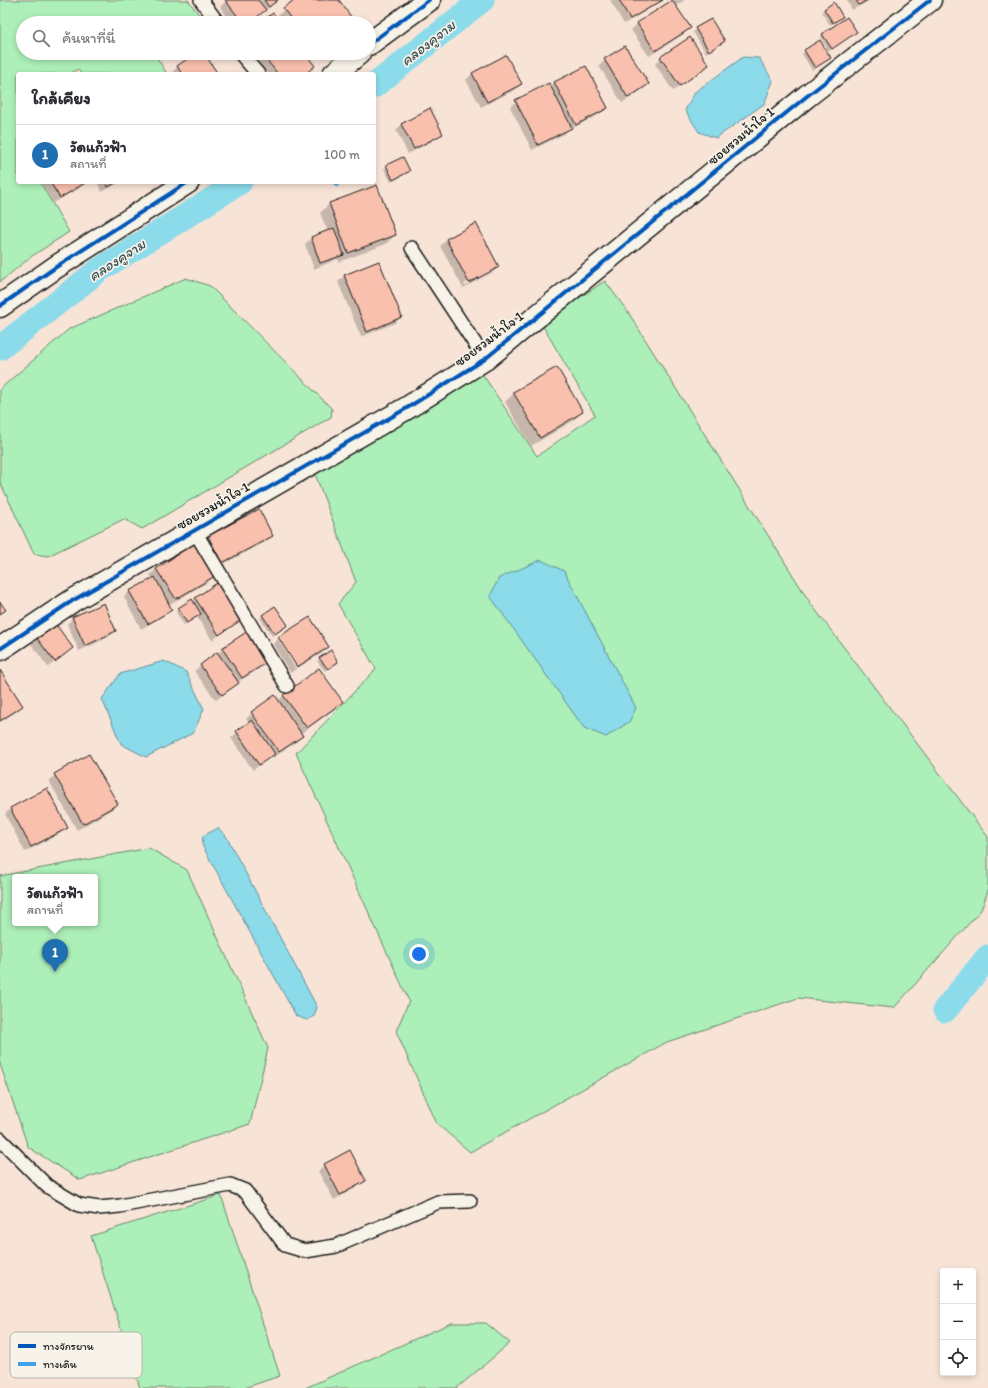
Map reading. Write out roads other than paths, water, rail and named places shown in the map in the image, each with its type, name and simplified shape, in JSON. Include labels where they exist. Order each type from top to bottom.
[{"type":"street","points":[[376,39],[429,0]]},
{"type":"street","name":"ซอยรวมน้ำใจ 1","points":[[0,649],[72,601],[407,408],[485,359],[807,96],[930,0]]},
{"type":"street","points":[[336,72],[351,60]]},
{"type":"street","points":[[0,306],[56,266],[185,184]]},
{"type":"lane","points":[[200,0],[213,16]]},
{"type":"lane","points":[[246,60],[256,72]]},
{"type":"lane","points":[[412,248],[485,359]]},
{"type":"lane","points":[[194,530],[287,686]]},
{"type":"lane","points":[[0,1139],[46,1186],[79,1205],[99,1208],[120,1206],[230,1185],[245,1192],[285,1245],[305,1251],[336,1246],[438,1202],[470,1201]]},
{"type":"water","points":[[743,57],[759,58],[773,81],[764,104],[716,138],[699,132],[685,110],[695,92]]},
{"type":"water","points":[[541,560],[564,571],[636,708],[629,722],[606,737],[584,728],[490,596],[499,578]]},
{"type":"water","points":[[164,661],[186,672],[204,709],[193,733],[146,757],[121,744],[102,699],[120,674]]},
{"type":"water","points":[[218,828],[226,836],[317,1007],[314,1016],[307,1020],[296,1016],[202,845],[203,836]]},
{"type":"waterway","name":"คลองคูจาม","points":[[376,84],[482,0]]},
{"type":"waterway","name":"คลองคูจาม","points":[[0,348],[99,270],[237,184]]},
{"type":"waterway","points":[[945,1010],[988,957]]},
{"type":"place","name":"วัดแก้วฟ้า","points":[[55,972]]}]
